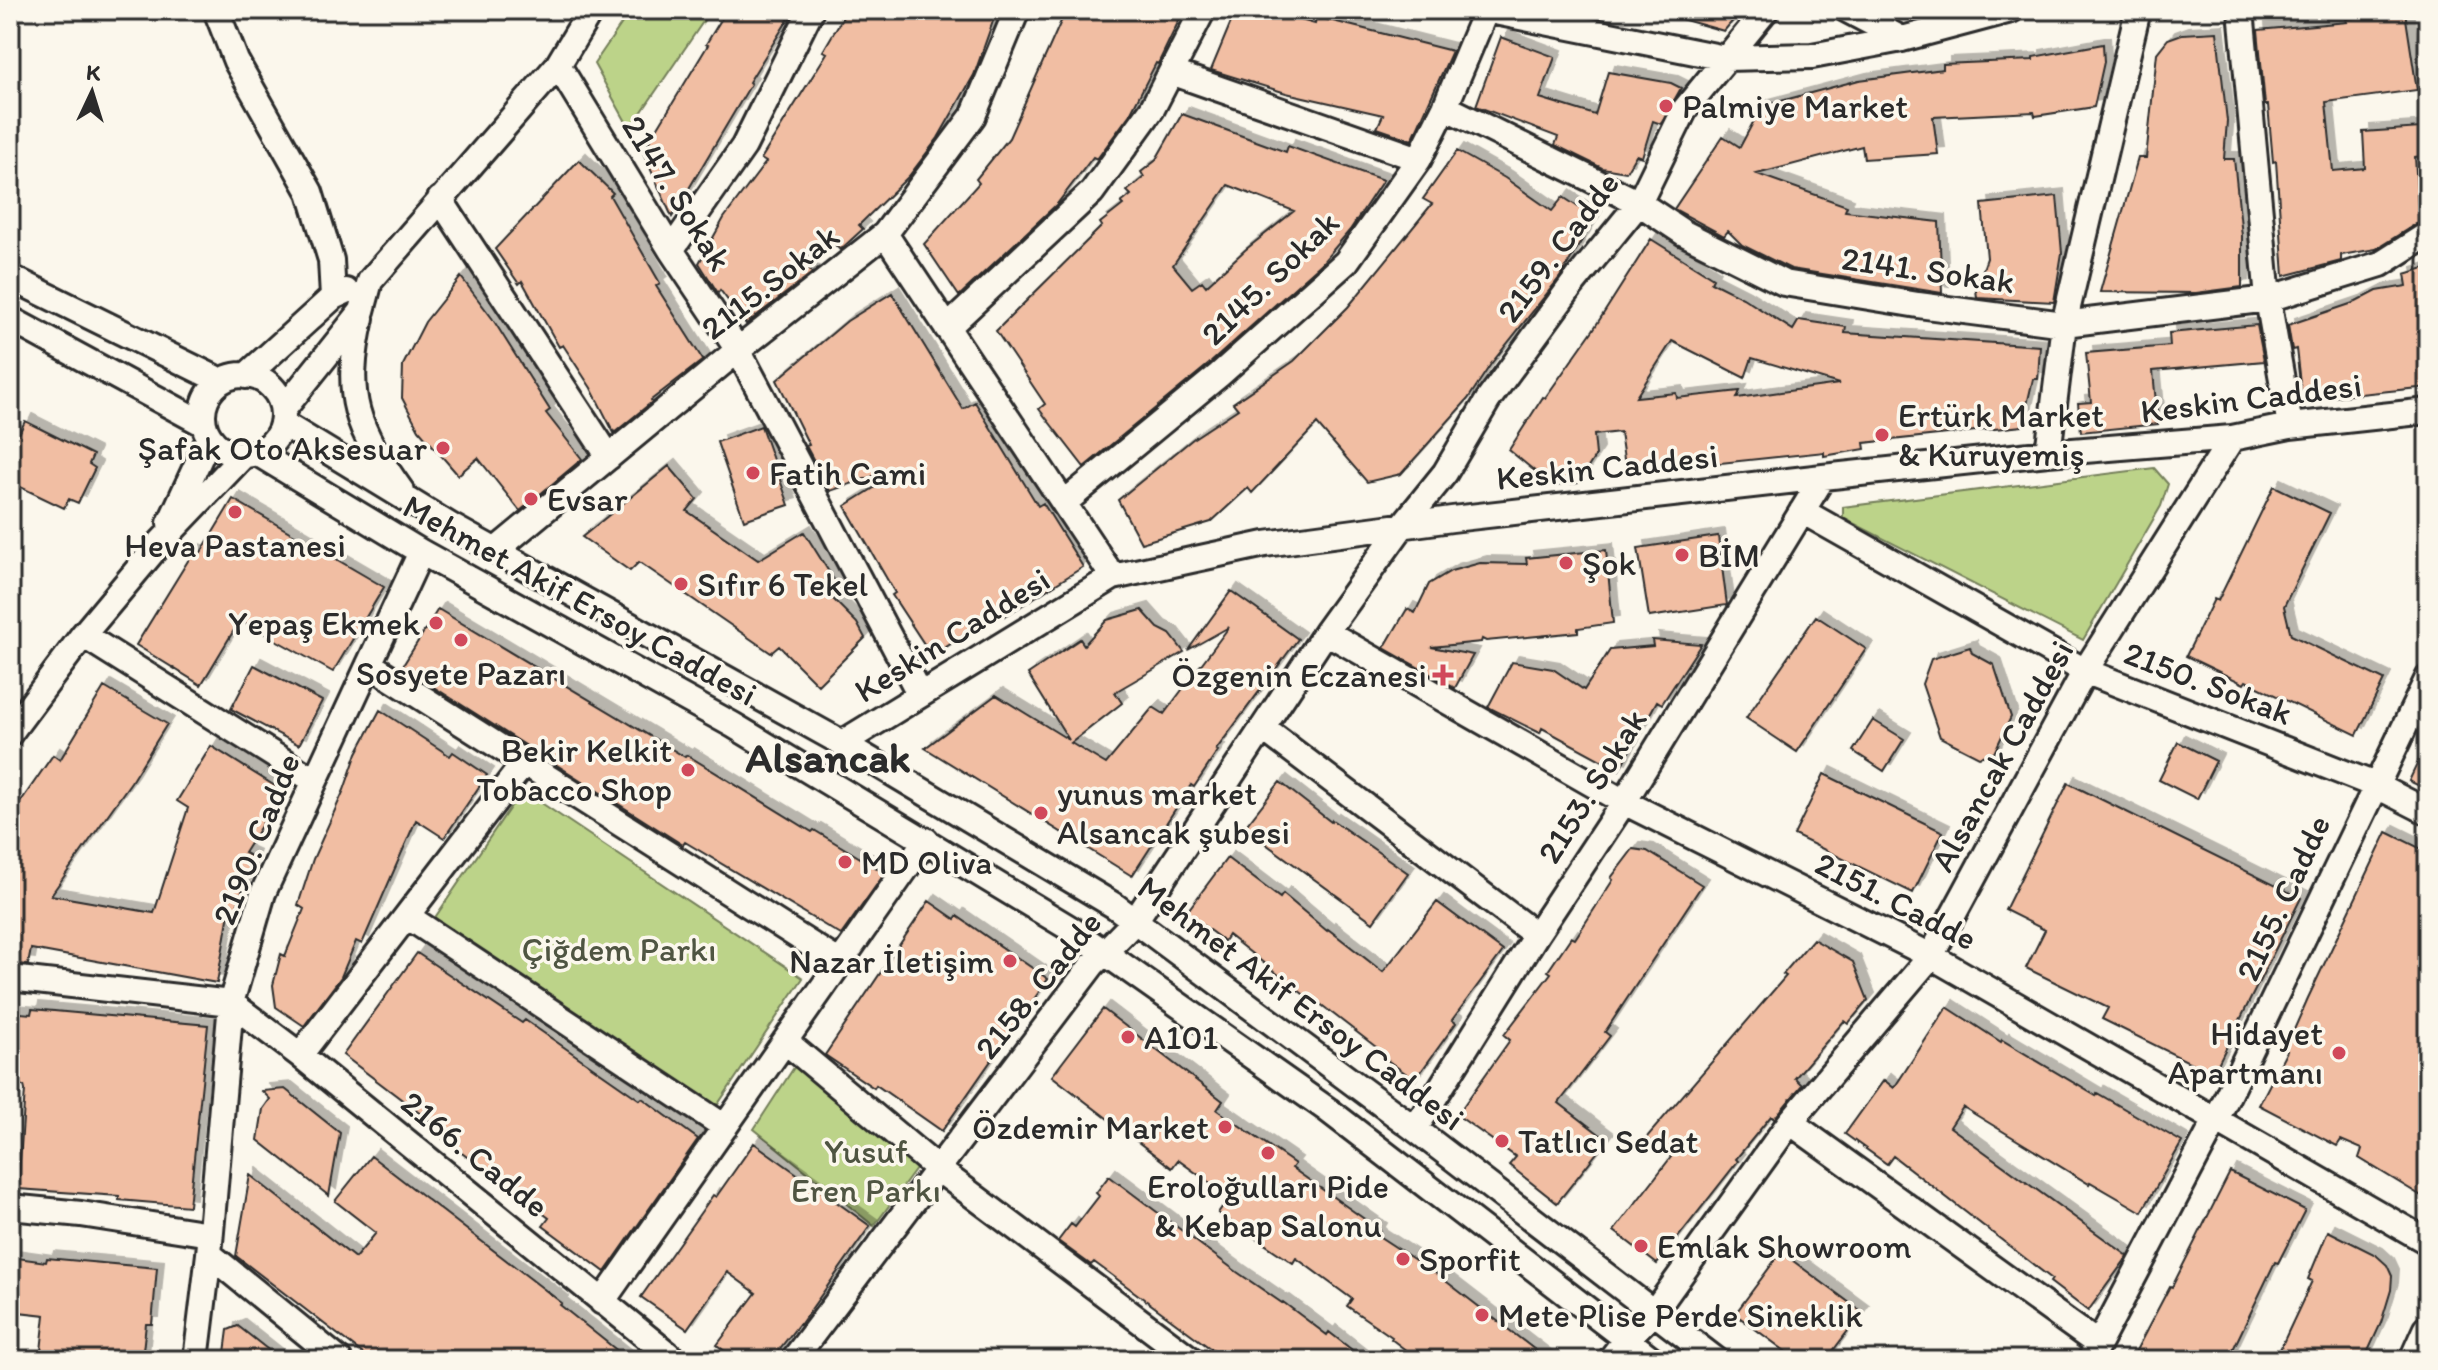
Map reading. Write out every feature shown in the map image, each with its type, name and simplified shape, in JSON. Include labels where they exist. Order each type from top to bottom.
[{"type":"main road","points":[[2415,1360],[2428,1331]]},
{"type":"street","points":[[216,10],[236,61],[310,192],[331,260],[333,297]]},
{"type":"street","points":[[408,500],[381,463],[360,426],[352,385],[354,348],[370,281],[558,65],[591,10]]},
{"type":"street","points":[[671,250],[744,146],[811,10]]},
{"type":"street","name":"2115.Sokak","points":[[495,551],[738,350],[885,234],[973,116],[1017,10]]},
{"type":"street","points":[[947,328],[1092,192],[1152,109],[1203,10]]},
{"type":"street","points":[[1485,10],[1725,58],[1812,56],[1902,39],[2011,10]]},
{"type":"street","name":"2145. Sokak","points":[[1064,503],[1219,375],[1346,262],[1419,159],[1445,107],[1485,10]]},
{"type":"street","name":"2159. Cadde","points":[[1403,525],[1445,473],[1488,400],[1572,285],[1639,203],[1685,109],[1766,10]]},
{"type":"street","points":[[1847,10],[1902,39]]},
{"type":"street","points":[[2048,453],[2064,324],[2138,10]]},
{"type":"street","points":[[2241,10],[2268,299],[2290,426]]},
{"type":"street","name":"2147. Sokak","points":[[558,65],[671,250],[738,350],[920,695]]},
{"type":"street","points":[[1171,72],[1419,159]]},
{"type":"street","name":"2141. Sokak","points":[[1445,107],[1639,203],[1684,233],[1784,283],[2064,324],[2268,299],[2381,264],[2428,234]]},
{"type":"street","points":[[440,199],[609,457]]},
{"type":"street","points":[[885,234],[1113,577]]},
{"type":"street","points":[[10,277],[221,381]]},
{"type":"street","points":[[246,376],[333,297],[370,281]]},
{"type":"street","points":[[10,733],[83,635],[160,543],[250,454],[269,446],[277,436],[282,416],[362,311]]},
{"type":"street","points":[[10,319],[206,431],[230,454],[250,454]]},
{"type":"street","points":[[160,543],[206,431],[205,401],[212,390],[221,381],[234,376],[259,379],[278,396],[282,416]]},
{"type":"street","name":"Keskin Caddesi","points":[[842,743],[1113,577],[1265,544],[1403,525],[1823,477],[2048,453],[2232,438],[2290,426],[2428,411]]},
{"type":"street","name":"Mehmet Akif Ersoy Caddesi","points":[[282,416],[408,500],[842,743],[1115,906],[1415,1129],[1716,1360]]},
{"type":"street","name":"Alsancak Caddesi","points":[[1610,1360],[1654,1312],[1790,1122],[1931,956],[2085,671],[2232,438]]},
{"type":"street","name":"Mehmet Akif Ersoy Caddesi","points":[[250,454],[733,725],[1019,895],[1104,950],[1328,1110],[1653,1360]]},
{"type":"street","name":"2153. Sokak","points":[[1415,1129],[1536,935],[1624,802],[1823,477]]},
{"type":"street","name":"2150. Sokak","points":[[1802,511],[2085,671],[2375,785],[2428,812]]},
{"type":"street","name":"2158. Cadde","points":[[793,1360],[1104,950],[1135,921],[1326,632],[1403,525]]},
{"type":"street","name":"2190. Cadde","points":[[196,1360],[210,1244],[231,1003],[263,893],[421,552]]},
{"type":"street","name":"2151. Cadde","points":[[1326,632],[1624,802],[1931,956],[2428,1242]]},
{"type":"street","points":[[83,635],[315,781]]},
{"type":"street","points":[[369,664],[840,963]]},
{"type":"street","name":"2155. Cadde","points":[[2094,1352],[2216,1120],[2428,678]]},
{"type":"street","points":[[1264,729],[1536,935]]},
{"type":"street","points":[[300,1055],[524,763]]},
{"type":"street","points":[[602,1302],[926,840]]},
{"type":"street","points":[[407,916],[725,1127]]},
{"type":"street","points":[[10,978],[231,1003]]},
{"type":"street","name":"2166. Cadde","points":[[231,1003],[300,1055],[675,1360]]},
{"type":"street","points":[[785,1041],[939,1170],[1192,1360]]},
{"type":"street","points":[[1790,1122],[2094,1352]]},
{"type":"street","points":[[10,1207],[81,1214],[210,1244],[339,1360]]},
{"type":"green space","points":[[631,10],[711,10],[630,129],[594,64]]},
{"type":"green space","points":[[2154,468],[2168,484],[2161,506],[2083,640],[1843,518],[1843,507]]},
{"type":"green space","name":"Çiğdem Parkı","points":[[522,790],[803,978],[716,1107],[434,919]]},
{"type":"green space","name":"Yusuf Eren Parkı","points":[[795,1066],[919,1165],[874,1226],[754,1129]]},
{"type":"building","points":[[727,10],[794,10],[672,217],[643,152]]},
{"type":"building","points":[[847,10],[997,10],[974,75],[938,138],[909,176],[859,225],[863,229],[840,250],[827,236],[799,256],[812,273],[746,324],[720,290],[718,293],[699,263],[724,218],[766,162],[761,159],[827,53],[823,51]]},
{"type":"building","points":[[1066,10],[1184,10],[1130,114],[1097,159],[1093,157],[1057,204],[959,296],[924,244],[979,183],[976,179],[1009,138]]},
{"type":"building","points":[[1236,10],[1264,10],[1315,24],[1317,17],[1452,51],[1412,140],[1377,128],[1383,115],[1286,93],[1211,70]]},
{"type":"building","points":[[1668,10],[1742,10],[1724,31],[1667,15]]},
{"type":"building","points":[[2405,12],[2417,90],[2326,102],[2333,171],[2365,168],[2363,132],[2421,128],[2423,156],[2415,157],[2419,222],[2376,249],[2341,255],[2341,261],[2284,276],[2276,161],[2273,162],[2268,105],[2265,105],[2258,30],[2347,22],[2346,19]]},
{"type":"building","points":[[2217,32],[2227,121],[2224,159],[2234,159],[2242,236],[2242,287],[2196,293],[2100,292],[2138,158],[2146,158],[2157,53],[2168,39],[2182,34]]},
{"type":"building","points":[[1501,37],[1555,57],[1540,98],[1595,115],[1608,72],[1671,83],[1681,88],[1661,124],[1653,121],[1642,157],[1636,155],[1626,172],[1602,168],[1555,145],[1558,137],[1476,106]]},
{"type":"building","points":[[2103,44],[2104,62],[2094,107],[2035,116],[2034,112],[1933,117],[1938,154],[1864,159],[1862,146],[1757,174],[1847,206],[1845,211],[1939,222],[1942,293],[1791,269],[1742,245],[1728,231],[1724,236],[1674,209],[1723,136],[1740,147],[1757,115],[1755,108],[1859,80],[1943,69],[1943,64],[2033,60],[2033,57]]},
{"type":"building","points":[[1182,114],[1286,152],[1288,146],[1383,180],[1350,230],[1322,263],[1209,364],[1084,467],[1039,409],[1045,404],[996,331],[1102,226],[1100,223],[1123,205],[1121,203],[1131,195],[1127,191],[1144,177],[1141,172],[1155,161]],"holes":[[[1228,185],[1294,211],[1206,286],[1202,281],[1192,288],[1173,265]]]},
{"type":"building","points":[[1457,151],[1505,178],[1552,211],[1563,197],[1595,218],[1560,277],[1491,364],[1468,399],[1401,474],[1367,482],[1317,424],[1252,493],[1248,488],[1211,522],[1141,543],[1118,500],[1194,438],[1238,409],[1233,403],[1294,361],[1348,307],[1432,204],[1423,199]]},
{"type":"building","points":[[579,160],[613,193],[610,196],[660,283],[656,286],[703,360],[614,433],[591,388],[563,345],[559,347],[522,281],[519,284],[495,249]]},
{"type":"building","points":[[2057,196],[2062,253],[2054,302],[1977,298],[1976,289],[1987,258],[1982,204]]},
{"type":"building","points":[[1651,239],[1713,278],[1711,282],[1793,330],[1799,320],[1846,327],[1845,333],[2040,346],[2038,379],[2033,379],[2022,426],[1864,443],[1865,449],[1824,456],[1824,452],[1626,473],[1620,432],[1594,435],[1596,455],[1578,483],[1553,486],[1509,450],[1543,397],[1593,330]],"holes":[[[1672,341],[1745,378],[1752,358],[1839,384],[1737,398],[1740,391],[1677,398],[1676,393],[1636,397]]]},
{"type":"building","points":[[2428,267],[2428,387],[2302,400],[2296,349],[2292,350],[2288,325],[2356,302],[2377,291],[2407,286],[2405,274]]},
{"type":"building","points":[[461,277],[492,318],[550,410],[546,413],[582,459],[520,511],[478,458],[458,475],[419,430],[402,398],[403,365],[425,322]]},
{"type":"building","points":[[892,293],[963,409],[975,402],[1038,506],[1043,503],[1083,567],[1005,616],[1002,611],[932,656],[892,595],[895,593],[845,506],[893,476],[891,470],[830,491],[777,380],[847,321]]},
{"type":"building","points":[[2257,325],[2264,361],[2153,371],[2158,424],[2081,432],[2078,403],[2091,402],[2086,353],[2170,346],[2169,333]]},
{"type":"building","points":[[25,421],[93,455],[89,464],[95,468],[78,503],[69,499],[64,508],[10,482],[10,430],[19,434]]},
{"type":"building","name":"Fatih Cami","points":[[761,426],[789,505],[744,520],[717,442]]},
{"type":"building","points":[[669,466],[697,499],[687,511],[758,560],[804,532],[839,588],[831,597],[857,623],[865,638],[818,685],[779,646],[771,653],[639,562],[630,571],[582,537]]},
{"type":"building","points":[[2274,486],[2330,513],[2284,606],[2291,635],[2384,680],[2357,735],[2246,681],[2244,684],[2186,656],[2214,599],[2218,601]]},
{"type":"building","points":[[233,499],[384,587],[333,672],[240,620],[201,685],[136,645],[194,551],[200,554]]},
{"type":"building","points":[[1718,536],[1727,605],[1649,617],[1638,548]]},
{"type":"building","points":[[1606,550],[1613,623],[1578,628],[1578,632],[1482,639],[1481,642],[1431,647],[1473,655],[1455,688],[1384,648],[1407,609],[1415,613],[1429,584],[1451,571],[1480,563],[1527,564],[1526,558]]},
{"type":"building","points":[[1231,591],[1298,639],[1216,750],[1194,787],[1191,785],[1132,876],[925,748],[996,695],[1069,740],[1028,674],[1080,639],[1084,645],[1107,620],[1142,610],[1158,628],[1170,634],[1184,652],[1115,692],[1122,703],[1071,743],[1106,764],[1153,707],[1164,714],[1229,627],[1188,650]]},
{"type":"building","points":[[438,609],[885,873],[841,935],[685,842],[683,845],[402,667]]},
{"type":"building","points":[[1816,616],[1866,649],[1797,752],[1746,718]]},
{"type":"building","points":[[1652,640],[1701,644],[1662,704],[1657,701],[1619,770],[1542,728],[1540,733],[1488,707],[1512,662],[1553,669],[1584,690],[1610,650],[1653,646]]},
{"type":"building","points":[[1970,647],[1972,653],[1994,665],[2011,717],[1994,753],[1979,757],[1940,737],[1922,684],[1931,659]]},
{"type":"building","points":[[254,665],[322,701],[299,745],[231,709]]},
{"type":"building","points":[[104,687],[167,724],[131,782],[51,895],[154,913],[188,808],[177,801],[211,746],[283,791],[244,853],[253,857],[235,914],[229,913],[217,983],[31,949],[28,965],[10,963],[10,817],[53,755],[60,760]]},
{"type":"building","points":[[380,710],[450,756],[453,752],[487,775],[444,838],[416,820],[362,944],[356,941],[341,977],[304,1026],[276,1007],[273,985],[281,954],[285,956],[304,909],[298,905],[313,859],[357,753]]},
{"type":"building","points":[[1873,720],[1904,739],[1884,771],[1853,751]]},
{"type":"building","points":[[2428,741],[2428,790],[2409,781]]},
{"type":"building","points":[[2178,742],[2216,761],[2197,799],[2159,780]]},
{"type":"building","points":[[1824,774],[1943,832],[1913,893],[1794,835]]},
{"type":"building","points":[[1280,782],[1331,822],[1408,873],[1373,922],[1244,828]]},
{"type":"building","points":[[2068,783],[2301,898],[2213,1074],[2102,1019],[2108,1008],[2026,968],[2045,930],[2005,910]]},
{"type":"building","points":[[2387,832],[2428,852],[2428,1200],[2359,1158],[2362,1149],[2341,1140],[2337,1146],[2259,1105],[2287,1051],[2308,998]]},
{"type":"building","points":[[1633,849],[1647,851],[1702,885],[1605,1032],[1610,1036],[1559,1103],[1607,1140],[1557,1203],[1509,1165],[1516,1157],[1457,1115],[1510,1040],[1504,1035],[1551,973],[1548,971],[1571,937],[1575,939],[1613,880],[1611,878]]},
{"type":"building","points":[[1227,858],[1280,898],[1283,894],[1383,972],[1437,902],[1503,951],[1452,1020],[1456,1023],[1415,1080],[1228,935],[1224,941],[1186,913]]},
{"type":"building","points":[[929,901],[955,919],[957,916],[1048,979],[942,1131],[876,1085],[874,1088],[825,1055]]},
{"type":"building","points":[[1813,939],[1853,962],[1868,1000],[1848,1024],[1844,1021],[1795,1078],[1802,1085],[1774,1119],[1771,1116],[1736,1159],[1738,1161],[1657,1264],[1614,1231],[1671,1157],[1646,1138],[1786,976],[1783,974]]},
{"type":"building","points":[[417,953],[522,1023],[525,1020],[698,1139],[605,1272],[543,1226],[549,1218],[443,1139],[447,1134],[343,1055]]},
{"type":"building","points":[[1947,1007],[2001,1042],[2182,1142],[2142,1212],[2089,1184],[1963,1107],[1950,1127],[2128,1256],[2088,1311],[2050,1282],[2052,1279],[1893,1156],[1887,1164],[1845,1134],[1884,1080],[1894,1088]]},
{"type":"building","points":[[32,1009],[208,1025],[189,1206],[119,1200],[119,1196],[18,1189],[25,1090],[24,1086],[10,1086],[10,1012],[31,1014]]},
{"type":"building","points":[[1103,1009],[1223,1101],[1217,1110],[1295,1164],[1292,1168],[1380,1230],[1377,1235],[1438,1275],[1548,1360],[1419,1360],[1347,1306],[1352,1299],[1296,1258],[1293,1263],[1218,1213],[1229,1197],[1178,1160],[1172,1168],[1052,1076]]},
{"type":"building","points":[[285,1089],[340,1133],[329,1196],[258,1140],[263,1109],[270,1099],[262,1091]]},
{"type":"building","points":[[754,1143],[870,1226],[800,1325],[771,1360],[736,1360],[717,1345],[756,1293],[727,1272],[687,1329],[641,1297]]},
{"type":"building","points":[[371,1156],[562,1303],[560,1305],[629,1360],[371,1360],[236,1256],[250,1175],[355,1258],[376,1233],[335,1201]]},
{"type":"building","points":[[2230,1172],[2305,1210],[2278,1263],[2275,1262],[2228,1360],[2131,1360],[2172,1287]]},
{"type":"building","points":[[1109,1176],[1237,1272],[1327,1335],[1329,1332],[1365,1360],[1226,1360],[1094,1262],[1091,1265],[1058,1241],[1071,1224],[1075,1227],[1099,1196],[1096,1193]]},
{"type":"building","points":[[2328,1231],[2376,1255],[2387,1265],[2392,1276],[2391,1290],[2381,1323],[2364,1360],[2275,1360],[2312,1281],[2308,1279]]},
{"type":"building","points":[[1781,1252],[1862,1312],[1826,1360],[1797,1360],[1735,1314]]},
{"type":"building","points":[[10,1257],[157,1268],[152,1324],[146,1324],[142,1360],[40,1360],[45,1315],[10,1311]]},
{"type":"building","points":[[238,1326],[281,1360],[224,1360],[228,1330]]},
{"type":"place","name":"Palmiye Market","points":[[1666,106]]},
{"type":"place","name":"Ertürk Market & Kuruyemiş","points":[[1882,435]]},
{"type":"place","name":"Şafak Oto Aksesuar","points":[[443,448]]},
{"type":"place","name":"Fatih Cami","points":[[753,473]]},
{"type":"place","name":"Evsar","points":[[531,499]]},
{"type":"place","name":"Heva Pastanesi","points":[[235,512]]},
{"type":"place","name":"BİM","points":[[1682,555]]},
{"type":"place","name":"Şok","points":[[1566,563]]},
{"type":"place","name":"Sıfır 6 Tekel","points":[[681,584]]},
{"type":"place","name":"Yepaş Ekmek","points":[[436,623]]},
{"type":"place","name":"Sosyete Pazarı","points":[[461,640]]},
{"type":"place","name":"Özgenin Eczanesi","points":[[1443,675]]},
{"type":"place","name":"Bekir Kelkit Tobacco Shop","points":[[688,770]]},
{"type":"place","name":"yunus market Alsancak şubesi","points":[[1041,813]]},
{"type":"place","name":"MD Oliva","points":[[845,862]]},
{"type":"place","name":"Nazar İletişim","points":[[1010,961]]},
{"type":"place","name":"A101","points":[[1128,1037]]},
{"type":"place","name":"Hidayet Apartmanı","points":[[2339,1053]]},
{"type":"place","name":"Özdemir Market","points":[[1225,1127]]},
{"type":"place","name":"Tatlıcı Sedat","points":[[1502,1141]]},
{"type":"place","name":"Eroloğulları Pide & Kebap Salonu","points":[[1268,1153]]},
{"type":"place","name":"Emlak Showroom","points":[[1641,1246]]},
{"type":"place","name":"Sporfit","points":[[1403,1259]]},
{"type":"place","name":"Mete Plise Perde Sineklik","points":[[1482,1315]]},
{"type":"district","name":"Alsancak","points":[[828,757]]}]
